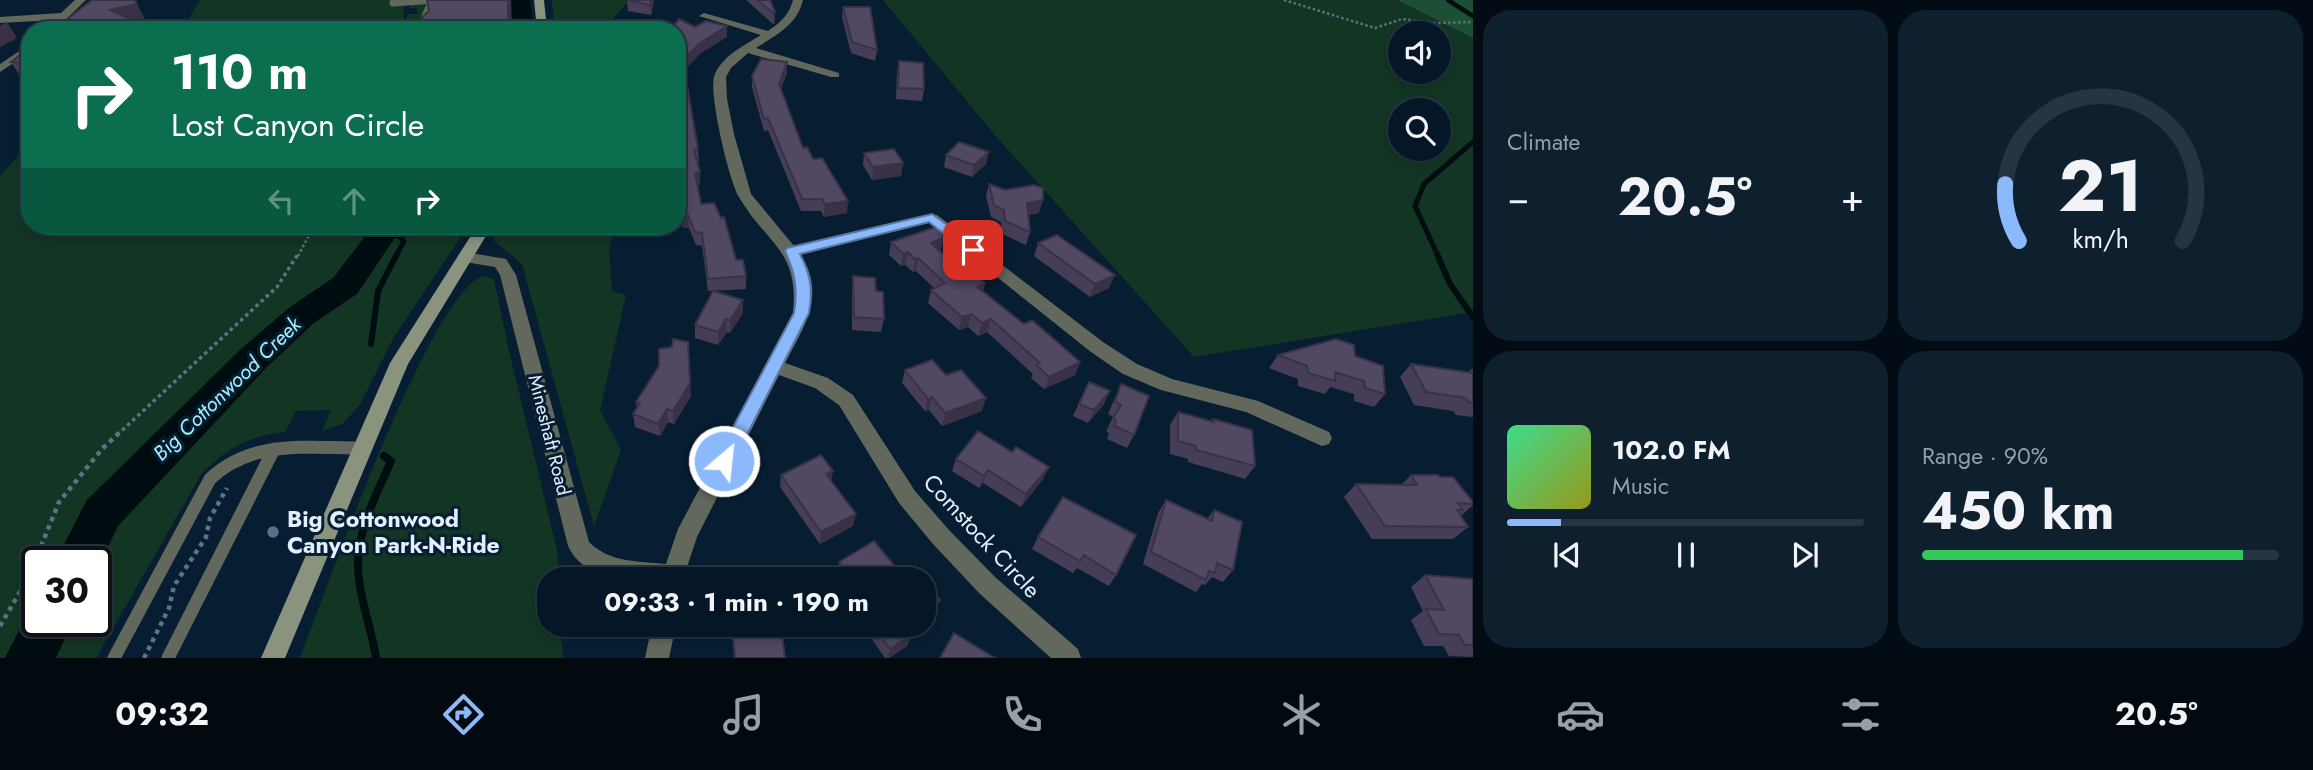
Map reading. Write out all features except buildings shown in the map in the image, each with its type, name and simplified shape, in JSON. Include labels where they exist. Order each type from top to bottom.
[{"type":"main road","points":[[540,0],[541,21]]},
{"type":"main road","points":[[273,658],[398,363],[478,235]]},
{"type":"street","points":[[58,21],[81,0]]},
{"type":"street","points":[[676,567],[686,536],[802,313],[805,292],[801,271],[792,251],[752,208],[738,179],[719,85],[726,66],[794,15],[798,0]]},
{"type":"street","points":[[0,20],[64,16]]},
{"type":"street","points":[[704,16],[769,34]]},
{"type":"street","points":[[747,50],[835,75]]},
{"type":"street","points":[[0,69],[21,54]]},
{"type":"street","points":[[792,251],[932,218],[1097,347],[1130,369],[1168,385],[1251,406],[1322,438]]},
{"type":"street","name":"Mineshaft Road","points":[[465,257],[500,262],[508,275],[575,533],[581,549],[598,562],[615,567]]},
{"type":"street","name":"Comstock Circle","points":[[774,367],[822,382],[836,390],[846,400],[907,497],[941,537],[987,585],[1069,658]]},
{"type":"street","points":[[657,658],[661,637]]},
{"type":"lane","points":[[393,3],[434,1]]},
{"type":"lane","points":[[426,21],[425,16],[434,1]]},
{"type":"lane","points":[[114,658],[210,479],[222,465],[237,456],[274,449],[361,448]]},
{"type":"lane","points":[[168,658],[274,449]]},
{"type":"path","points":[[1284,0],[1375,28],[1398,20],[1473,22]]},
{"type":"path","points":[[0,626],[28,578],[59,502],[78,477],[102,449],[276,287],[309,235]]},
{"type":"path","points":[[144,658],[169,608],[174,586],[206,537],[210,518],[229,484]]},
{"type":"green space","points":[[200,0],[406,0],[403,12],[405,21],[187,21]]},
{"type":"green space","points":[[412,0],[530,0],[533,21],[406,21],[407,14],[418,14],[416,8],[409,8]]},
{"type":"green space","points":[[552,0],[629,0],[611,21],[553,21]]},
{"type":"green space","points":[[883,0],[1397,0],[1439,21],[1388,21],[1388,84],[1451,84],[1451,27],[1473,38],[1473,312],[1194,357],[994,134]]},
{"type":"green space","points":[[1397,0],[1473,0],[1473,38],[1451,27],[1451,21],[1439,21]]},
{"type":"green space","points":[[21,152],[21,235],[462,235],[394,337],[360,405],[342,424],[322,431],[331,410],[296,411],[285,432],[261,436],[240,444],[202,473],[112,630],[112,546],[21,546],[21,637],[108,637],[96,658],[0,658],[0,176]]},
{"type":"green space","points":[[496,235],[613,235],[609,247],[612,291],[626,295],[600,410],[621,450],[594,526],[522,264],[493,240]]},
{"type":"green space","points":[[483,276],[494,279],[557,550],[558,567],[537,567],[537,637],[562,637],[563,658],[300,658],[355,514],[408,388],[435,334],[461,295]]},
{"type":"waterway","name":"Big Cottonwood Creek","points":[[520,0],[522,21]]},
{"type":"waterway","points":[[1448,0],[1473,16]]},
{"type":"waterway","points":[[1438,256],[1415,206],[1424,184],[1473,142]]},
{"type":"waterway","name":"Big Cottonwood Creek","points":[[86,546],[102,513],[253,359],[302,315],[345,286],[382,235]]},
{"type":"waterway","points":[[379,236],[399,236],[404,241],[396,256]]},
{"type":"waterway","points":[[371,344],[378,291],[397,254]]},
{"type":"waterway","points":[[1437,254],[1450,284],[1473,317]]},
{"type":"waterway","points":[[376,658],[360,589],[358,563],[362,533],[391,461],[384,456]]},
{"type":"waterway","name":"Big Cottonwood Creek","points":[[30,658],[41,637]]},
{"type":"place","name":"Big Cottonwood Canyon Park-N-Ride","points":[[273,532]]},
{"type":"route","points":[[724,461],[802,313],[805,292],[801,271],[792,251],[932,218],[973,250]]}]
